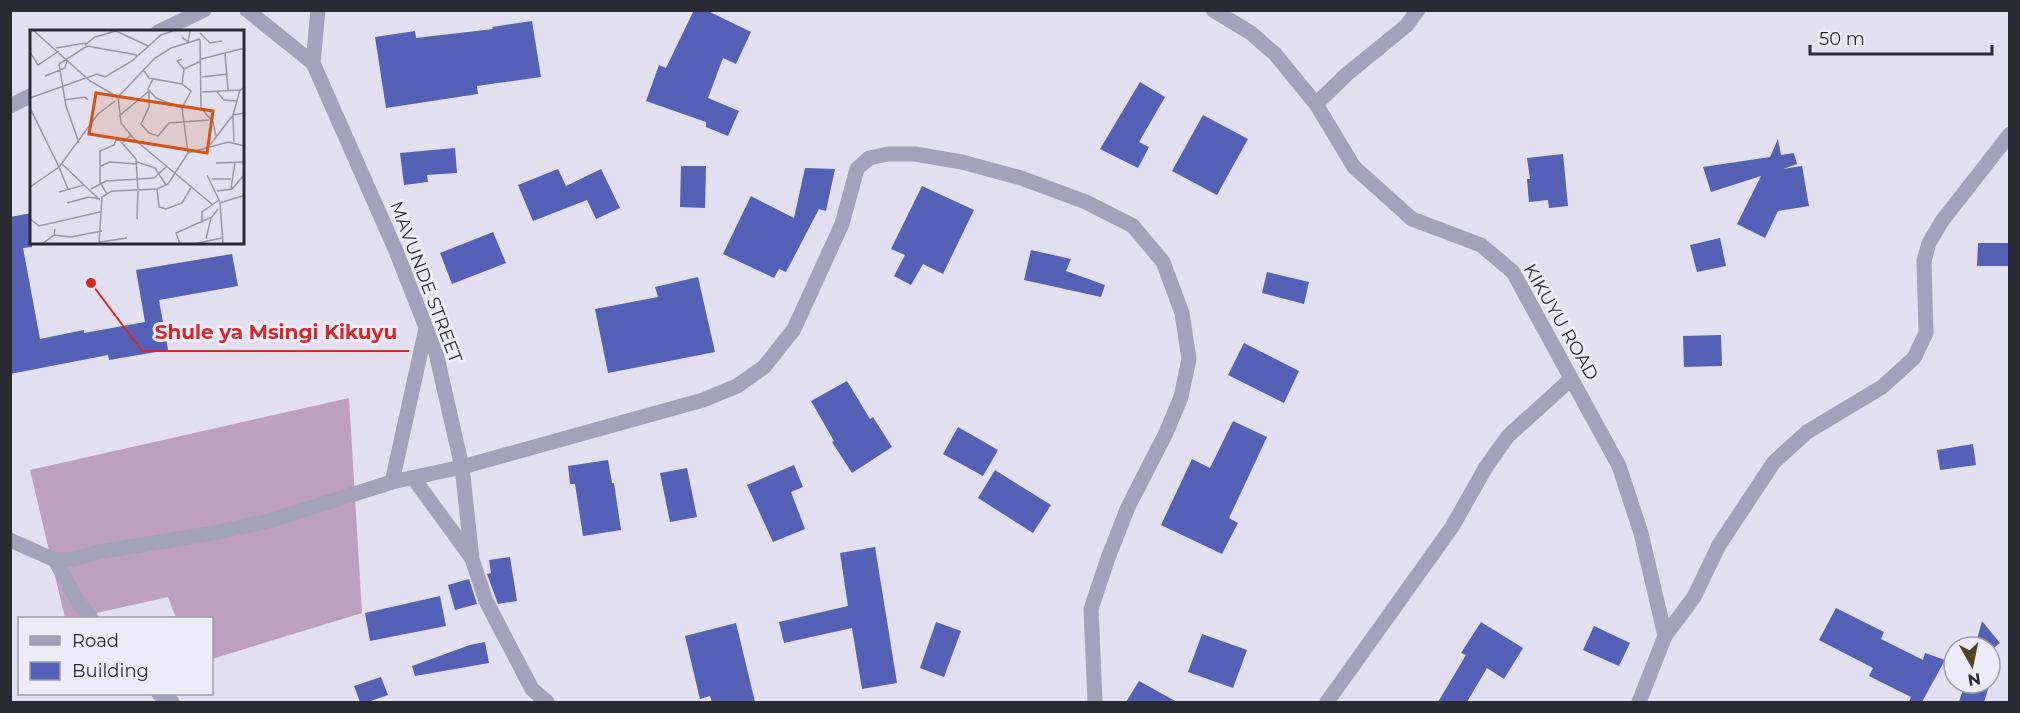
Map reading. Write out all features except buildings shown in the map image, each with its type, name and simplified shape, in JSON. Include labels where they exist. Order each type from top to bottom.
[{"type":"street","points":[[162,30],[204,10]]},
{"type":"street","points":[[247,10],[313,63]]},
{"type":"street","name":"MAVUNDE STREET","points":[[318,10],[313,63],[396,251],[436,353],[462,467],[472,559],[486,602],[530,695],[547,702]]},
{"type":"street","name":"KIKUYU ROAD","points":[[1213,10],[1251,33],[1275,54],[1316,104],[1354,167],[1412,219],[1481,245],[1513,272],[1619,466],[1641,533],[1665,636]]},
{"type":"street","points":[[1316,104],[1347,74],[1406,26],[1418,10]]},
{"type":"street","points":[[10,106],[30,96]]},
{"type":"street","points":[[1639,702],[1665,636],[1694,597],[1719,545],[1774,462],[1807,432],[1882,387],[1914,358],[1926,333],[1924,261],[1929,243],[1942,221],[2010,134]]},
{"type":"street","points":[[10,540],[55,560],[74,559],[99,552],[208,534],[269,521],[393,482],[462,467],[703,400],[737,386],[764,367],[794,329],[842,224],[857,169],[869,158],[888,154],[915,154],[962,162],[1021,178],[1086,202],[1133,226],[1163,262],[1182,313],[1188,359],[1181,397],[1166,433],[1128,507],[1091,609],[1095,702]]},
{"type":"street","points":[[393,482],[426,328]]},
{"type":"street","points":[[1327,702],[1452,527],[1486,467],[1508,436],[1571,379]]},
{"type":"street","points":[[414,479],[472,559]]},
{"type":"street","points":[[55,560],[78,602],[90,617]]},
{"type":"shaded area","points":[[349,398],[362,613],[213,659],[213,617],[176,617],[168,597],[78,617],[65,617],[30,470]]},
{"type":"place","name":"Shule ya Msingi Kikuyu","points":[[91,283]]}]
